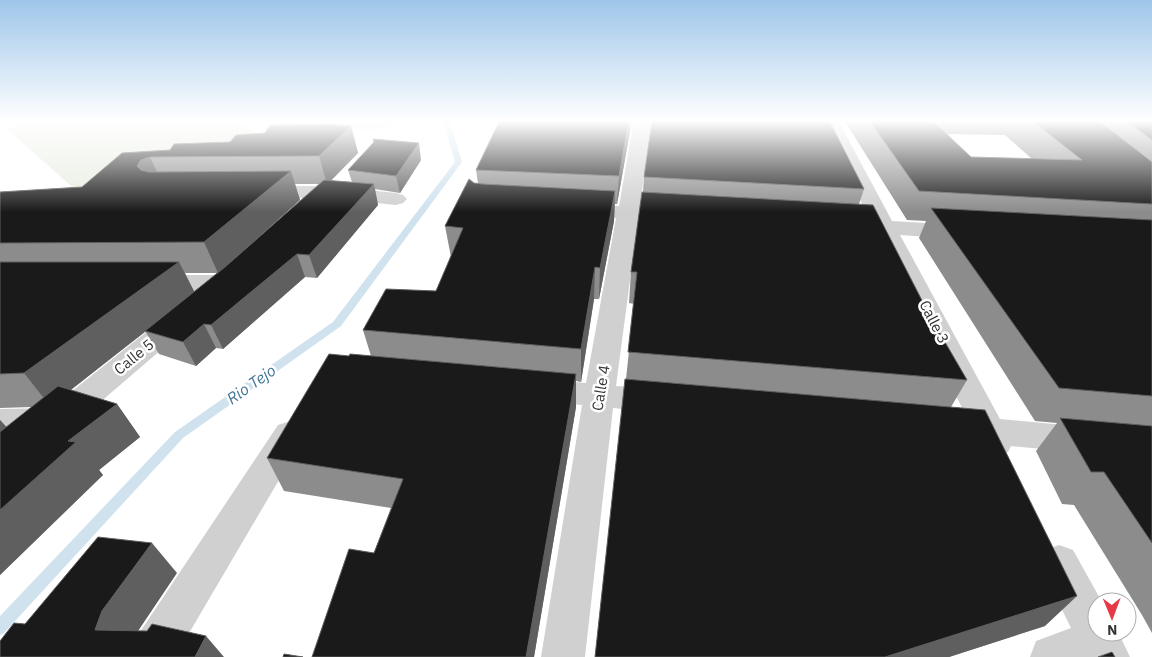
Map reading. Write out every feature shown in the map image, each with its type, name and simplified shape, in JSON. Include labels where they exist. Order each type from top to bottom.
[{"type":"street","name":"Calle 4","points":[[563,657],[600,396],[639,151]]},
{"type":"street","name":"Calle 3","points":[[842,151],[886,228],[1008,466]]},
{"type":"street","points":[[239,192],[335,187],[396,199]]},
{"type":"street","points":[[296,218],[335,187]]},
{"type":"street","points":[[553,208],[699,216]]},
{"type":"street","points":[[827,224],[975,233]]},
{"type":"street","name":"Calle 5","points":[[29,444],[232,276],[127,283]]},
{"type":"street","points":[[512,388],[687,404]]},
{"type":"street","points":[[150,657],[308,406]]},
{"type":"street","points":[[0,421],[58,420]]},
{"type":"street","points":[[932,426],[1152,446]]},
{"type":"street","points":[[1045,536],[1104,648],[1052,657]]},
{"type":"shaded area","points":[[31,151],[209,151],[80,194]]},
{"type":"building","points":[[159,151],[325,151],[319,156],[150,157],[141,160],[137,166],[141,170],[149,172],[291,171],[204,242],[0,243],[0,192],[82,187],[122,153]]},
{"type":"building","points":[[366,151],[414,151],[396,176],[348,170]]},
{"type":"building","points":[[485,151],[624,151],[619,176],[476,170]]},
{"type":"building","points":[[648,151],[845,151],[864,189],[644,177]]},
{"type":"building","points":[[891,151],[964,151],[971,157],[1082,160],[1070,151],[1137,151],[1152,162],[1152,204],[919,191]]},
{"type":"building","points":[[469,179],[474,183],[483,184],[615,191],[600,268],[595,267],[581,349],[363,330],[386,289],[436,291],[463,228],[445,226]]},
{"type":"building","points":[[324,180],[374,184],[309,255],[297,254],[211,325],[204,324],[183,342],[145,331],[225,267]]},
{"type":"building","points":[[642,192],[873,205],[931,318],[967,380],[628,352],[637,272],[631,272]]},
{"type":"building","points":[[931,208],[1152,220],[1152,396],[1059,388]]},
{"type":"building","points":[[0,262],[179,262],[24,373],[0,374]]},
{"type":"building","points":[[329,354],[349,356],[350,354],[576,374],[526,657],[312,657],[349,549],[374,553],[403,479],[267,458]]},
{"type":"building","points":[[625,379],[985,410],[1077,596],[885,657],[595,657]]},
{"type":"building","points":[[58,386],[117,404],[68,441],[76,442],[0,510],[0,432]]},
{"type":"building","points":[[1060,418],[1152,426],[1152,543],[1104,472],[1091,472]]},
{"type":"building","points":[[98,537],[152,543],[102,611],[95,630],[147,631],[152,624],[206,636],[195,657],[0,657],[0,641],[14,623],[25,624]]},
{"type":"building","points":[[1112,652],[1115,657],[1098,657]]},
{"type":"building","points":[[284,654],[303,657],[283,657]]},
{"type":"waterway","name":"Rio Tejo","points":[[0,627],[179,435],[337,324],[459,162],[455,151]]}]
